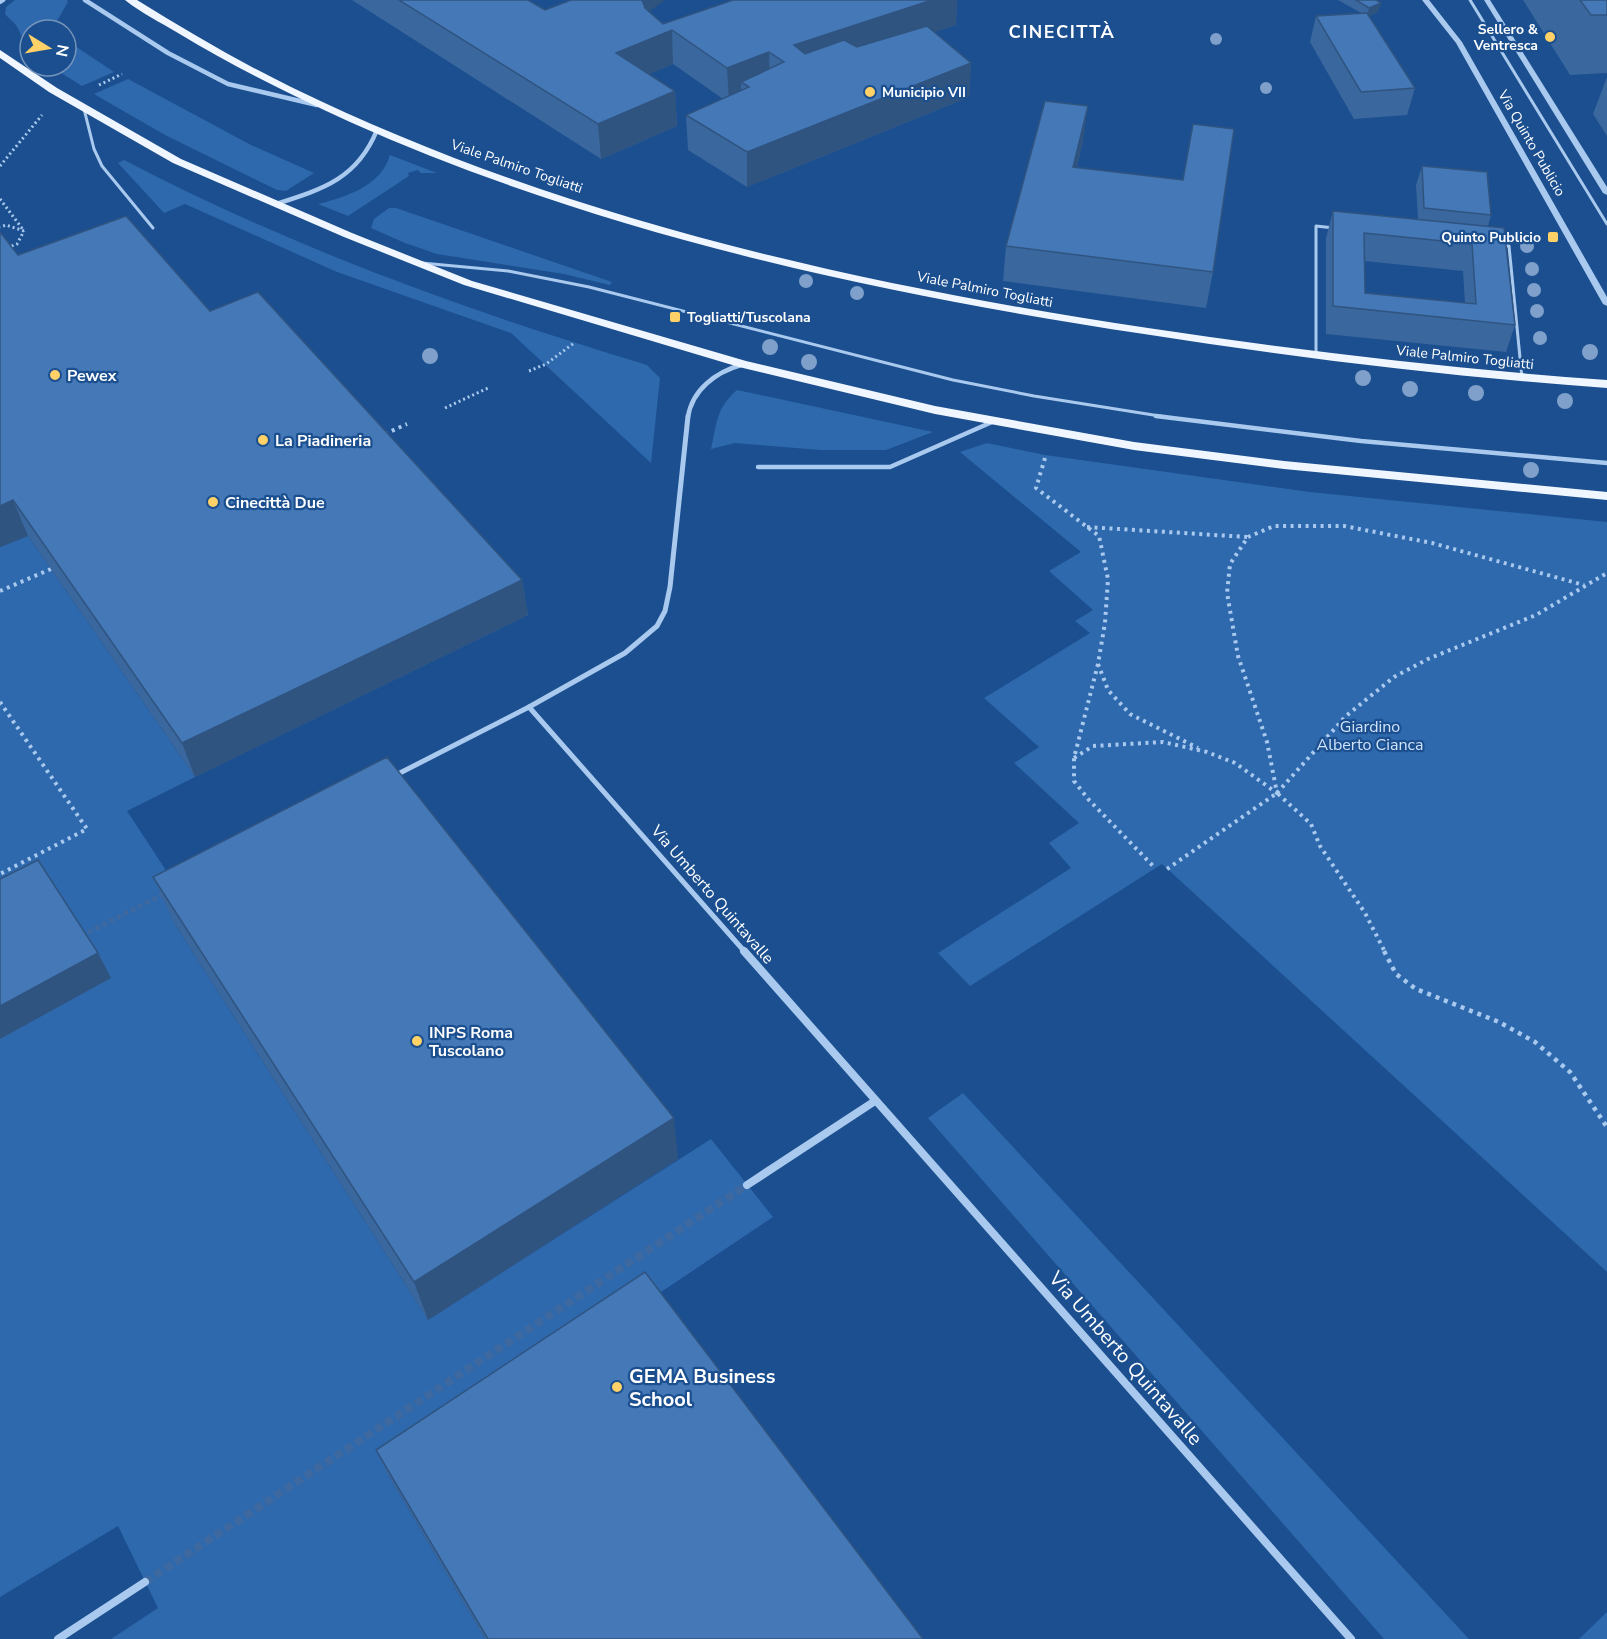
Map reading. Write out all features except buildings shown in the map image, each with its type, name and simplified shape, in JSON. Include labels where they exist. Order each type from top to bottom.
[{"type":"main road","name":"Viale Palmiro Togliatti","points":[[130,0],[241,66],[377,130],[543,192],[694,238],[782,261],[927,294],[1031,314],[1316,355],[1522,378],[1607,384]]},
{"type":"main road","points":[[0,53],[84,109],[177,160],[411,262],[526,301],[743,364],[846,390],[1077,437],[1214,457],[1607,496]]},
{"type":"street","name":"Viale Palmiro Togliatti","points":[[85,0],[168,53],[228,84],[324,106]]},
{"type":"street","name":"Via Quinto Publicio","points":[[1425,0],[1459,42],[1607,304]]},
{"type":"street","points":[[1487,0],[1607,193]]},
{"type":"street","points":[[276,205],[316,191],[348,175],[367,155],[377,130]]},
{"type":"street","points":[[389,778],[529,707],[625,653],[643,640],[661,619],[670,587],[688,413],[698,393],[714,375],[743,364]]},
{"type":"street","name":"Via Umberto Quintavalle","points":[[529,707],[1351,1639]]},
{"type":"street","points":[[747,1185],[875,1101]]},
{"type":"street","points":[[58,1639],[145,1582]]},
{"type":"lane","name":"Via Quinto Publicio","points":[[1470,0],[1607,224]]},
{"type":"lane","points":[[84,109],[94,148],[102,166],[153,228]]},
{"type":"lane","points":[[1316,355],[1316,226],[1338,228]]},
{"type":"lane","points":[[1497,245],[1509,246],[1522,378]]},
{"type":"lane","points":[[411,262],[511,272],[599,289],[849,356],[954,380],[1068,402],[1233,426],[1607,463]]},
{"type":"lane","points":[[758,467],[890,467],[994,421]]},
{"type":"path","points":[[98,86],[122,74]]},
{"type":"path","points":[[0,166],[46,110]]},
{"type":"path","points":[[0,199],[24,231]]},
{"type":"path","points":[[0,227],[6,225],[24,231]]},
{"type":"path","points":[[0,250],[17,244],[24,231]]},
{"type":"path","points":[[529,371],[546,364],[580,339]]},
{"type":"path","points":[[445,408],[488,388]]},
{"type":"path","points":[[380,437],[407,424]]},
{"type":"path","points":[[1047,451],[1036,488],[1099,536],[1108,579],[1106,623],[1074,758],[1074,782],[1155,868]]},
{"type":"path","points":[[1088,527],[1248,537],[1274,526],[1344,526],[1431,543],[1584,585]]},
{"type":"path","points":[[1248,537],[1230,564],[1227,593],[1238,656],[1267,742],[1276,793]]},
{"type":"path","points":[[0,591],[51,569]]},
{"type":"path","points":[[1167,869],[1276,793],[1347,715],[1394,677],[1473,640],[1536,615],[1607,573]]},
{"type":"path","points":[[1098,664],[1108,690],[1130,714],[1207,752],[1235,763],[1276,793],[1311,824],[1320,846],[1365,913],[1396,974],[1416,988],[1500,1022],[1535,1042],[1570,1072],[1607,1127]]},
{"type":"path","points":[[0,702],[87,829],[0,874]]},
{"type":"path","points":[[1074,758],[1093,746],[1125,742],[1163,742],[1207,752]]},
{"type":"green space","points":[[15,0],[67,0],[68,2],[59,18],[18,18],[18,29],[5,14],[6,7]]},
{"type":"green space","points":[[78,48],[114,72],[82,86],[69,78],[78,78]]},
{"type":"green space","points":[[128,79],[251,145],[314,173],[286,191],[277,190],[165,135],[94,94]]},
{"type":"green space","points":[[390,155],[437,173],[421,173],[418,170],[408,173],[409,176],[348,216],[318,204],[351,194],[371,182],[379,175]]},
{"type":"green space","points":[[124,160],[251,221],[381,275],[512,322],[647,365],[660,378],[651,463],[511,333],[337,272],[185,204],[164,213],[118,163]]},
{"type":"green space","points":[[389,208],[396,208],[612,282],[610,285],[564,274],[437,254],[371,228],[374,219]]},
{"type":"green space","points":[[737,390],[933,432],[886,450],[820,450],[735,443],[711,449],[721,410]]},
{"type":"green space","name":"Giardino Alberto Cianca","points":[[987,443],[1045,455],[1310,492],[1607,522],[1607,1272],[1162,864],[970,986],[938,953],[1071,868],[1049,843],[1079,823],[1014,763],[1039,747],[984,698],[1090,633],[1075,621],[1093,610],[1049,571],[1081,552],[960,452]]},
{"type":"green space","points":[[28,536],[195,777],[127,811],[177,887],[174,923],[428,1320],[711,1139],[773,1217],[388,1475],[485,1639],[111,1639],[158,1608],[118,1526],[0,1597],[0,547]]},
{"type":"green space","points":[[963,1093],[1469,1639],[1384,1639],[928,1118]]},
{"type":"green space","points":[[1607,1612],[1607,1639],[1579,1639]]},
{"type":"tunnel","points":[[81,936],[168,892]]},
{"type":"tunnel","points":[[145,1582],[747,1185]]},
{"type":"place","name":"Sellero & Ventresca","points":[[1550,37]]},
{"type":"place","name":"Municipio VII","points":[[870,92]]},
{"type":"place","name":"Quinto Publicio","points":[[1553,237]]},
{"type":"place","name":"Togliatti/Tuscolana","points":[[675,317]]},
{"type":"place","name":"Pewex","points":[[55,375]]},
{"type":"place","name":"La Piadineria","points":[[263,440]]},
{"type":"place","name":"Cinecittà Due","points":[[213,502]]},
{"type":"place","name":"INPS Roma Tuscolano","points":[[417,1041]]},
{"type":"place","name":"GEMA Business School","points":[[617,1387]]},
{"type":"district","name":"CINECITTÀ","points":[[1062,32]]}]
